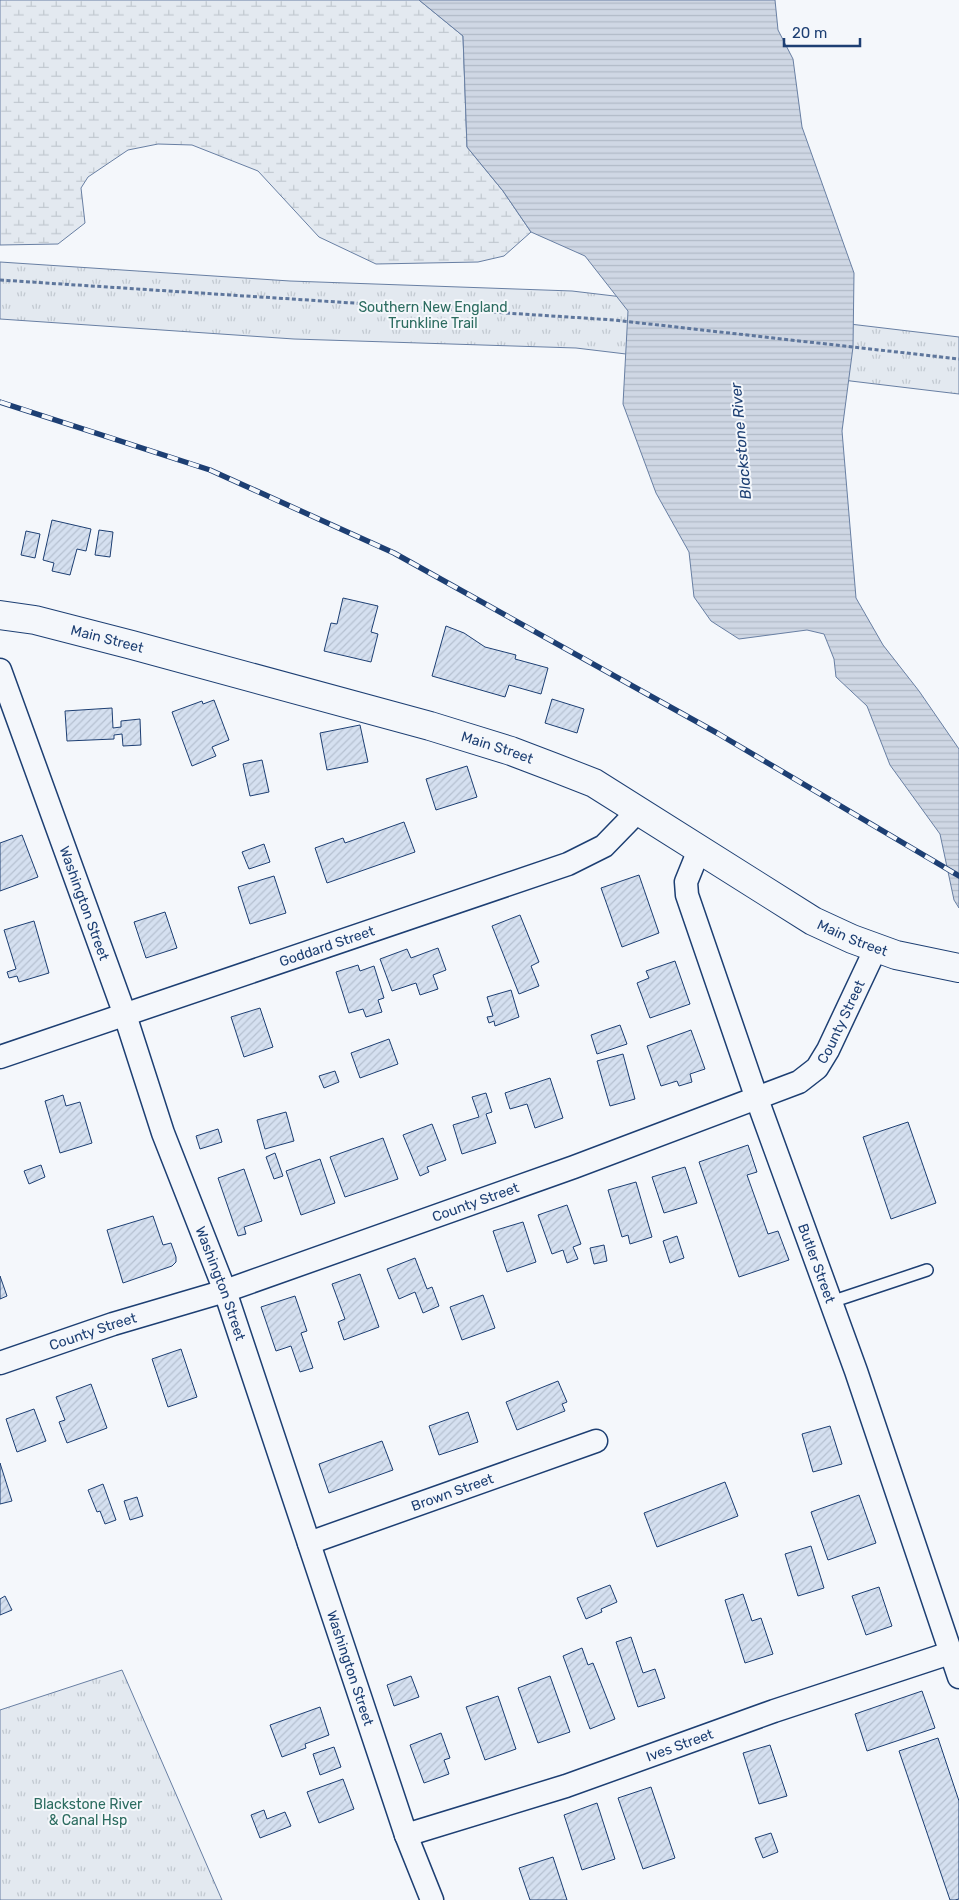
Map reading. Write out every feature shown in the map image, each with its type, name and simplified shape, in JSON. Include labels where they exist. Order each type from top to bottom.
[{"type":"main road","name":"Main Street","points":[[0,615],[35,620],[124,643],[430,726],[511,751],[594,783],[813,921],[886,952],[959,968]]},
{"type":"street","name":"Washington Street","points":[[0,670],[125,1015],[163,1133],[225,1291],[406,1835],[432,1900]]},
{"type":"street","name":"Goddard Street","points":[[0,1057],[568,864],[604,846],[639,810]]},
{"type":"street","name":"Butler Street","points":[[699,850],[686,882],[687,896],[757,1099],[856,1371],[959,1677]]},
{"type":"street","name":"County Street","points":[[0,1363],[113,1324],[225,1291],[565,1170],[799,1082],[817,1068],[886,952]]},
{"type":"street","name":"Brown Street","points":[[309,1543],[596,1441]]},
{"type":"street","name":"Ives Street","points":[[406,1835],[566,1786],[774,1711],[950,1653]]},
{"type":"lane","points":[[831,1302],[927,1270]]},
{"type":"path","points":[[0,280],[614,320],[959,359]]},
{"type":"green space","points":[[0,0],[419,0],[463,36],[467,147],[503,191],[531,232],[504,256],[478,262],[376,264],[319,237],[258,171],[192,145],[158,144],[128,150],[88,177],[81,188],[85,223],[58,244],[0,245]]},
{"type":"green space","name":"Southern New England Trunkline Trail","points":[[0,262],[290,281],[572,291],[959,337],[959,394],[576,348],[294,339],[0,319]]},
{"type":"green space","name":"Blackstone River & Canal Hsp","points":[[122,1670],[222,1900],[0,1900],[0,1710]]},
{"type":"water","name":"Blackstone River","points":[[419,0],[775,0],[778,30],[793,59],[802,127],[854,273],[853,347],[842,431],[856,598],[883,645],[919,691],[959,749],[959,908],[954,900],[940,834],[890,765],[867,706],[836,677],[834,659],[824,634],[807,630],[739,639],[711,621],[694,597],[689,552],[656,493],[623,404],[628,311],[585,256],[531,232],[503,191],[467,147],[463,36]]},
{"type":"building","points":[[52,520],[91,529],[86,551],[77,549],[70,575],[52,571],[54,563],[43,560]]},
{"type":"building","points":[[99,530],[113,532],[110,557],[95,555]]},
{"type":"building","points":[[26,531],[40,534],[35,558],[21,555]]},
{"type":"building","points":[[343,598],[378,606],[371,632],[378,634],[371,662],[324,651],[331,623],[337,624]]},
{"type":"building","points":[[446,626],[464,633],[485,647],[516,655],[515,659],[548,668],[541,694],[509,685],[505,697],[432,676]]},
{"type":"building","points":[[552,699],[584,709],[577,733],[545,723]]},
{"type":"building","points":[[214,700],[229,740],[212,747],[216,756],[192,766],[172,712],[202,701],[203,704]]},
{"type":"building","points":[[112,708],[113,728],[121,727],[121,721],[140,719],[141,745],[123,746],[122,734],[114,735],[114,739],[67,741],[65,711]]},
{"type":"building","points":[[360,725],[368,762],[327,770],[320,733]]},
{"type":"building","points":[[262,760],[269,792],[250,796],[243,764]]},
{"type":"building","points":[[467,766],[477,797],[436,810],[426,779]]},
{"type":"building","points":[[404,822],[415,852],[327,883],[315,848],[343,838],[345,843]]},
{"type":"building","points":[[22,835],[38,877],[0,891],[0,843]]},
{"type":"building","points":[[264,844],[270,862],[249,869],[242,852]]},
{"type":"building","points":[[639,875],[659,933],[622,947],[601,888]]},
{"type":"building","points":[[274,876],[286,913],[250,924],[238,887]]},
{"type":"building","points":[[165,912],[177,948],[146,958],[134,922]]},
{"type":"building","points":[[520,915],[539,962],[531,966],[539,986],[519,994],[492,926]]},
{"type":"building","points":[[34,921],[49,973],[19,982],[17,976],[9,978],[7,972],[16,969],[4,930]]},
{"type":"building","points":[[438,948],[446,970],[433,975],[438,989],[420,995],[416,983],[392,991],[380,959],[407,949],[411,958]]},
{"type":"building","points":[[675,961],[690,1004],[650,1018],[637,983],[649,978],[646,971]]},
{"type":"building","points":[[358,965],[360,971],[374,966],[384,998],[378,1000],[382,1012],[366,1017],[363,1009],[349,1013],[336,972]]},
{"type":"building","points":[[511,990],[519,1017],[495,1026],[494,1021],[489,1023],[487,1017],[493,1016],[487,997]]},
{"type":"building","points":[[260,1008],[273,1047],[244,1057],[231,1017]]},
{"type":"building","points":[[620,1025],[627,1044],[597,1054],[591,1035]]},
{"type":"building","points":[[691,1030],[705,1069],[690,1074],[692,1082],[679,1086],[677,1081],[661,1086],[647,1046]]},
{"type":"building","points":[[389,1039],[398,1064],[360,1078],[351,1053]]},
{"type":"building","points":[[623,1054],[635,1099],[610,1106],[597,1061]]},
{"type":"building","points":[[335,1071],[339,1082],[324,1088],[319,1076]]},
{"type":"building","points":[[550,1078],[563,1118],[535,1128],[527,1104],[510,1109],[505,1093]]},
{"type":"building","points":[[486,1093],[492,1112],[486,1114],[496,1143],[462,1154],[453,1125],[479,1117],[472,1097]]},
{"type":"building","points":[[63,1095],[66,1106],[80,1102],[92,1143],[60,1153],[45,1101]]},
{"type":"building","points":[[286,1112],[294,1141],[265,1149],[257,1120]]},
{"type":"building","points":[[908,1122],[936,1203],[891,1219],[863,1137]]},
{"type":"building","points":[[432,1124],[446,1160],[427,1167],[429,1172],[420,1176],[403,1135]]},
{"type":"building","points":[[218,1129],[222,1142],[200,1149],[196,1136]]},
{"type":"building","points":[[383,1138],[398,1179],[345,1197],[330,1157]]},
{"type":"building","points":[[748,1145],[757,1172],[747,1175],[768,1234],[778,1231],[789,1260],[739,1277],[699,1162]]},
{"type":"building","points":[[275,1153],[283,1176],[274,1179],[266,1157]]},
{"type":"building","points":[[320,1159],[335,1203],[301,1215],[286,1171]]},
{"type":"building","points":[[41,1165],[45,1177],[29,1184],[24,1171]]},
{"type":"building","points":[[685,1167],[697,1203],[664,1213],[652,1177]]},
{"type":"building","points":[[244,1169],[262,1221],[244,1227],[246,1234],[238,1236],[218,1178]]},
{"type":"building","points":[[636,1182],[652,1237],[630,1244],[628,1235],[622,1237],[608,1190]]},
{"type":"building","points":[[567,1205],[581,1244],[573,1247],[578,1259],[567,1263],[563,1250],[552,1254],[538,1215]]},
{"type":"building","points":[[153,1216],[163,1245],[171,1243],[176,1262],[172,1266],[123,1283],[107,1230]]},
{"type":"building","points":[[523,1222],[536,1262],[507,1272],[493,1231]]},
{"type":"building","points":[[677,1236],[684,1258],[670,1263],[663,1241]]},
{"type":"building","points":[[604,1245],[607,1261],[594,1264],[590,1248]]},
{"type":"building","points":[[415,1258],[427,1289],[432,1287],[439,1306],[423,1313],[415,1292],[399,1299],[387,1269]]},
{"type":"building","points":[[360,1274],[379,1327],[344,1340],[338,1322],[345,1319],[332,1284]]},
{"type":"building","points":[[0,1276],[7,1296],[0,1299]]},
{"type":"building","points":[[483,1295],[495,1328],[462,1340],[450,1307]]},
{"type":"building","points":[[295,1296],[307,1331],[301,1333],[313,1368],[300,1372],[291,1346],[276,1351],[261,1307]]},
{"type":"building","points":[[181,1349],[197,1397],[168,1407],[152,1359]]},
{"type":"building","points":[[558,1381],[567,1402],[562,1404],[565,1411],[517,1430],[506,1402]]},
{"type":"building","points":[[91,1384],[107,1428],[67,1443],[59,1422],[65,1420],[56,1397]]},
{"type":"building","points":[[34,1409],[46,1441],[17,1452],[6,1419]]},
{"type":"building","points":[[468,1412],[478,1442],[439,1455],[429,1426]]},
{"type":"building","points":[[830,1426],[842,1464],[813,1472],[802,1434]]},
{"type":"building","points":[[382,1441],[393,1470],[329,1493],[319,1464]]},
{"type":"building","points":[[0,1463],[12,1501],[0,1504]]},
{"type":"building","points":[[725,1482],[738,1516],[657,1547],[644,1513]]},
{"type":"building","points":[[103,1484],[116,1520],[105,1524],[100,1511],[97,1512],[88,1490]]},
{"type":"building","points":[[859,1495],[876,1543],[828,1560],[811,1512]]},
{"type":"building","points":[[137,1497],[143,1516],[130,1520],[124,1501]]},
{"type":"building","points":[[811,1546],[824,1588],[798,1596],[785,1554]]},
{"type":"building","points":[[610,1585],[617,1602],[601,1609],[602,1612],[586,1619],[577,1598]]},
{"type":"building","points":[[879,1587],[892,1626],[866,1635],[852,1596]]},
{"type":"building","points":[[743,1594],[752,1621],[761,1618],[773,1654],[745,1663],[725,1600]]},
{"type":"building","points":[[5,1596],[12,1610],[0,1615],[0,1599]]},
{"type":"building","points":[[631,1637],[643,1673],[655,1669],[665,1698],[638,1707],[616,1642]]},
{"type":"building","points":[[582,1648],[588,1665],[593,1663],[615,1719],[590,1729],[563,1656]]},
{"type":"building","points":[[411,1676],[419,1697],[394,1706],[387,1685]]},
{"type":"building","points":[[550,1676],[570,1732],[538,1743],[518,1688]]},
{"type":"building","points":[[922,1691],[935,1728],[867,1751],[855,1714]]},
{"type":"building","points":[[498,1696],[516,1749],[485,1760],[466,1707]]},
{"type":"building","points":[[320,1707],[329,1735],[305,1744],[306,1748],[282,1757],[270,1725]]},
{"type":"building","points":[[441,1733],[450,1758],[444,1760],[449,1774],[424,1783],[410,1745]]},
{"type":"building","points":[[938,1738],[959,1801],[959,1899],[955,1900],[950,1900],[899,1751]]},
{"type":"building","points":[[770,1745],[787,1796],[759,1804],[743,1753]]},
{"type":"building","points":[[334,1747],[341,1767],[320,1775],[313,1754]]},
{"type":"building","points":[[343,1779],[354,1809],[319,1823],[307,1792]]},
{"type":"building","points":[[651,1787],[675,1858],[643,1869],[618,1798]]},
{"type":"building","points":[[597,1803],[615,1859],[582,1870],[564,1815]]},
{"type":"building","points":[[264,1810],[267,1819],[285,1812],[291,1826],[260,1838],[251,1815]]},
{"type":"building","points":[[771,1833],[778,1852],[763,1858],[755,1838]]},
{"type":"building","points":[[553,1857],[567,1900],[530,1900],[519,1868]]},
{"type":"railway","points":[[0,402],[210,470],[394,553],[717,733],[959,876]]}]
